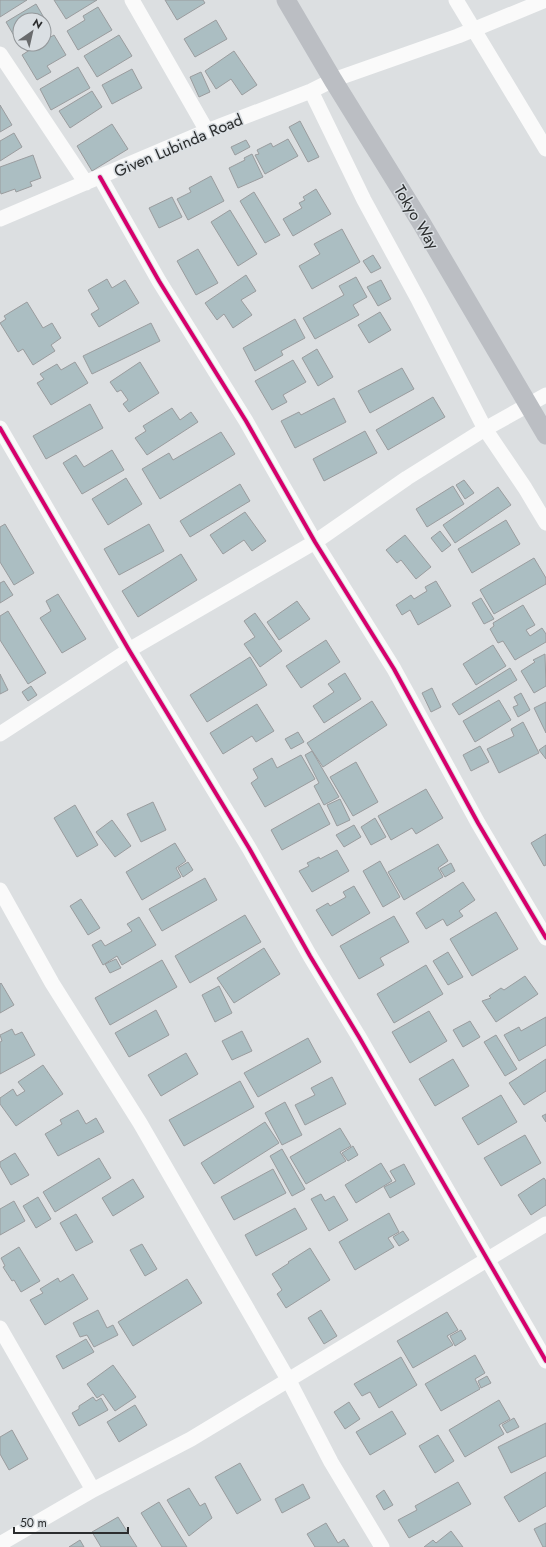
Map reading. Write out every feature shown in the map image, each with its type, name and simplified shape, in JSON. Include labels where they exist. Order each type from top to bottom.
[{"type":"main road","name":"Tokyo Way","points":[[286,0],[333,80],[422,224],[546,435]]},
{"type":"street","points":[[132,0],[207,131]]},
{"type":"street","points":[[456,0],[546,149]]},
{"type":"street","name":"Given Lubinda Road","points":[[0,219],[207,131],[311,91],[333,80],[474,29],[546,0]]},
{"type":"street","points":[[0,54],[86,183]]},
{"type":"street","points":[[311,91],[364,200],[419,300],[485,428],[546,522]]},
{"type":"street","points":[[100,177],[159,280],[246,421],[315,542],[394,669],[478,823],[546,938]]},
{"type":"street","points":[[0,734],[129,650],[315,542],[407,478],[485,428],[546,395]]},
{"type":"street","points":[[0,428],[6,453],[129,650],[249,848],[310,956],[363,1044],[546,1361]]},
{"type":"street","points":[[0,890],[52,983],[140,1123],[289,1380],[331,1462],[382,1547]]},
{"type":"street","points":[[0,1544],[93,1490],[191,1439],[546,1224]]},
{"type":"street","points":[[0,1328],[93,1490]]},
{"type":"building","points":[[0,0],[27,0],[0,17]]},
{"type":"building","points":[[54,0],[97,0],[66,19]]},
{"type":"building","points":[[165,0],[203,0],[205,3],[177,20]]},
{"type":"building","points":[[36,4],[41,12],[23,12]]},
{"type":"building","points":[[98,7],[112,30],[78,50],[67,31],[85,20],[83,16]]},
{"type":"building","points":[[12,18],[12,32],[6,22]]},
{"type":"building","points":[[216,20],[227,39],[195,57],[184,39]]},
{"type":"building","points":[[54,35],[66,55],[47,66],[51,72],[37,80],[22,55],[27,52],[52,52],[52,36]]},
{"type":"building","points":[[119,35],[132,56],[97,77],[84,56]]},
{"type":"building","points":[[234,51],[257,85],[242,95],[231,79],[216,89],[205,71]]},
{"type":"building","points":[[78,67],[90,88],[51,110],[40,89]]},
{"type":"building","points":[[132,69],[142,88],[112,104],[102,85]]},
{"type":"building","points":[[201,72],[210,92],[199,97],[190,77]]},
{"type":"building","points":[[92,91],[102,107],[70,128],[59,111]]},
{"type":"building","points":[[0,105],[12,125],[0,132]]},
{"type":"building","points":[[300,121],[319,157],[308,162],[289,127]]},
{"type":"building","points":[[112,124],[128,149],[92,171],[77,146]]},
{"type":"building","points":[[14,133],[22,147],[0,161],[0,141]]},
{"type":"building","points":[[288,139],[298,156],[265,174],[255,155],[259,154],[257,150],[271,143],[273,147]]},
{"type":"building","points":[[246,140],[250,147],[235,155],[231,147]]},
{"type":"building","points":[[252,154],[263,177],[238,188],[229,168],[245,160],[244,158]]},
{"type":"building","points":[[33,155],[41,178],[30,182],[32,186],[16,192],[15,189],[1,194],[0,167]]},
{"type":"building","points":[[211,176],[224,201],[188,220],[177,199],[191,192],[189,188]]},
{"type":"building","points":[[316,189],[331,214],[293,236],[283,219],[302,208],[299,203],[305,200],[303,197]]},
{"type":"building","points":[[254,192],[280,235],[265,243],[240,201]]},
{"type":"building","points":[[172,197],[182,217],[159,228],[149,208]]},
{"type":"building","points":[[230,210],[257,254],[238,266],[211,222]]},
{"type":"building","points":[[342,229],[360,262],[312,289],[299,266],[320,254],[314,244]]},
{"type":"building","points":[[198,249],[218,283],[196,295],[177,261]]},
{"type":"building","points":[[373,255],[381,268],[371,273],[363,261]]},
{"type":"building","points":[[246,275],[256,291],[241,300],[252,315],[233,328],[224,314],[217,320],[205,303]]},
{"type":"building","points":[[356,277],[367,297],[353,305],[359,315],[315,339],[303,318],[344,295],[339,286]]},
{"type":"building","points":[[107,279],[112,288],[125,280],[139,303],[99,327],[91,314],[99,309],[88,290]]},
{"type":"building","points":[[381,280],[391,299],[378,306],[367,287]]},
{"type":"building","points":[[27,302],[43,328],[52,323],[61,338],[51,345],[55,351],[33,365],[23,349],[18,352],[0,323],[6,319],[4,316]]},
{"type":"building","points":[[380,312],[391,330],[369,343],[358,325]]},
{"type":"building","points":[[295,319],[305,338],[281,351],[283,355],[255,371],[243,348]]},
{"type":"building","points":[[151,323],[160,341],[92,374],[83,356]]},
{"type":"building","points":[[317,349],[333,377],[318,386],[302,358]]},
{"type":"building","points":[[293,360],[306,382],[283,395],[287,402],[272,410],[255,381]]},
{"type":"building","points":[[75,362],[88,383],[51,405],[37,383],[44,379],[40,374],[57,364],[61,370]]},
{"type":"building","points":[[140,362],[159,393],[129,412],[123,404],[128,400],[121,390],[117,392],[110,382]]},
{"type":"building","points":[[402,368],[414,389],[370,413],[358,391]]},
{"type":"building","points":[[433,397],[445,417],[388,450],[376,430]]},
{"type":"building","points":[[334,398],[346,422],[295,448],[281,421],[299,412],[301,415]]},
{"type":"building","points":[[90,404],[103,428],[46,459],[33,436]]},
{"type":"building","points":[[172,408],[180,420],[191,412],[198,422],[147,455],[135,438],[146,431],[143,426]]},
{"type":"building","points":[[365,431],[377,453],[324,481],[313,459]]},
{"type":"building","points":[[221,432],[235,454],[160,499],[142,469],[169,453],[173,460]]},
{"type":"building","points":[[112,450],[124,470],[82,494],[63,463],[76,455],[84,467]]},
{"type":"building","points":[[126,478],[142,504],[108,525],[92,499]]},
{"type":"building","points":[[464,480],[474,493],[465,499],[456,485]]},
{"type":"building","points":[[240,484],[250,501],[190,537],[180,521]]},
{"type":"building","points":[[453,486],[464,504],[427,527],[416,509]]},
{"type":"building","points":[[498,487],[511,505],[455,543],[443,525]]},
{"type":"building","points":[[245,512],[266,541],[252,551],[244,540],[223,554],[210,535]]},
{"type":"building","points":[[506,520],[520,544],[472,573],[458,549]]},
{"type":"building","points":[[5,524],[34,573],[14,585],[0,562],[0,527]]},
{"type":"building","points":[[149,524],[164,551],[119,575],[104,549]]},
{"type":"building","points":[[440,531],[451,545],[442,552],[431,538]]},
{"type":"building","points":[[405,535],[431,567],[416,579],[401,560],[397,563],[386,550]]},
{"type":"building","points":[[181,554],[197,580],[138,617],[122,591]]},
{"type":"building","points":[[534,558],[546,578],[546,584],[494,614],[480,590]]},
{"type":"building","points":[[4,581],[13,595],[0,603],[0,583]]},
{"type":"building","points":[[436,581],[451,606],[418,625],[410,610],[402,615],[396,605],[411,595],[414,599],[427,591],[425,587]]},
{"type":"building","points":[[58,594],[86,639],[62,653],[40,618],[51,611],[46,601]]},
{"type":"building","points":[[481,598],[494,619],[484,624],[472,603]]},
{"type":"building","points":[[297,601],[310,619],[279,640],[267,622]]},
{"type":"building","points":[[523,605],[535,625],[526,630],[530,636],[542,628],[546,634],[546,642],[515,660],[503,641],[498,643],[490,629],[494,626],[493,623]]},
{"type":"building","points":[[8,611],[46,673],[28,684],[0,640],[0,616]]},
{"type":"building","points":[[255,613],[282,651],[260,667],[244,644],[255,637],[244,621]]},
{"type":"building","points":[[326,640],[340,662],[301,688],[286,666]]},
{"type":"building","points":[[493,645],[506,666],[476,685],[463,664]]},
{"type":"building","points":[[545,654],[546,686],[534,693],[521,671],[535,662],[533,660]]},
{"type":"building","points":[[250,657],[267,685],[207,722],[190,695]]},
{"type":"building","points":[[510,668],[517,680],[459,715],[452,704]]},
{"type":"building","points":[[345,673],[361,699],[324,723],[313,706],[334,692],[328,684]]},
{"type":"building","points":[[0,674],[8,690],[0,694]]},
{"type":"building","points":[[31,686],[37,695],[28,701],[22,692]]},
{"type":"building","points":[[432,688],[441,707],[431,712],[422,693]]},
{"type":"building","points":[[521,693],[530,710],[518,717],[513,707],[518,705],[514,697]]},
{"type":"building","points":[[499,700],[511,720],[475,742],[463,721]]},
{"type":"building","points":[[372,701],[387,725],[323,767],[307,743]]},
{"type":"building","points":[[546,702],[546,733],[534,708]]},
{"type":"building","points":[[257,704],[274,731],[256,742],[252,736],[223,754],[210,733]]},
{"type":"building","points":[[523,722],[539,753],[499,773],[487,749],[514,736],[511,729]]},
{"type":"building","points":[[298,732],[304,742],[291,749],[285,739]]},
{"type":"building","points":[[546,745],[546,759],[539,750]]},
{"type":"building","points":[[480,746],[489,762],[471,771],[463,755]]},
{"type":"building","points":[[312,751],[339,797],[324,805],[314,786],[319,783],[305,755]]},
{"type":"building","points":[[301,755],[315,779],[265,807],[251,783],[258,778],[253,769],[272,758],[277,768]]},
{"type":"building","points":[[356,762],[378,802],[353,816],[330,777]]},
{"type":"building","points":[[426,789],[443,818],[416,834],[412,828],[391,840],[378,816]]},
{"type":"building","points":[[340,799],[350,820],[337,826],[327,805]]},
{"type":"building","points":[[153,802],[166,830],[141,842],[127,814]]},
{"type":"building","points":[[319,803],[330,824],[282,850],[271,830]]},
{"type":"building","points":[[75,805],[98,845],[77,857],[54,818]]},
{"type":"building","points":[[375,818],[386,837],[371,845],[361,827]]},
{"type":"building","points":[[112,820],[131,846],[115,857],[96,832]]},
{"type":"building","points":[[354,825],[361,837],[344,847],[336,835]]},
{"type":"building","points":[[546,834],[546,865],[544,866],[531,843]]},
{"type":"building","points":[[175,843],[186,861],[176,868],[181,877],[142,900],[126,872]]},
{"type":"building","points":[[438,844],[448,861],[438,868],[443,877],[404,900],[388,872]]},
{"type":"building","points":[[337,850],[349,871],[312,892],[299,871],[309,866],[307,863],[319,857],[320,859]]},
{"type":"building","points":[[380,861],[400,897],[383,907],[363,871]]},
{"type":"building","points":[[188,862],[193,870],[183,877],[178,868]]},
{"type":"building","points":[[451,863],[455,871],[445,877],[440,869]]},
{"type":"building","points":[[205,878],[217,900],[162,931],[149,909]]},
{"type":"building","points":[[463,882],[475,900],[459,911],[463,916],[447,926],[443,919],[426,929],[416,913]]},
{"type":"building","points":[[354,886],[370,913],[332,936],[316,910],[328,903],[330,906],[346,897],[343,892]]},
{"type":"building","points":[[81,899],[100,928],[88,935],[70,906]]},
{"type":"building","points":[[496,912],[518,949],[472,976],[450,939]]},
{"type":"building","points":[[245,915],[261,942],[190,983],[175,956]]},
{"type":"building","points":[[394,916],[409,942],[380,958],[384,965],[359,979],[340,946]]},
{"type":"building","points":[[139,917],[156,945],[122,965],[117,956],[103,965],[92,945],[101,940],[105,946],[132,931],[127,924]]},
{"type":"building","points":[[264,948],[280,974],[234,1003],[217,978]]},
{"type":"building","points":[[448,952],[463,977],[448,985],[433,961]]},
{"type":"building","points":[[116,959],[121,968],[110,973],[105,964]]},
{"type":"building","points":[[162,960],[177,987],[110,1025],[95,998]]},
{"type":"building","points":[[426,965],[443,994],[394,1023],[377,994]]},
{"type":"building","points":[[525,976],[538,994],[496,1022],[482,1001],[491,998],[489,996],[501,988],[504,990]]},
{"type":"building","points":[[1,983],[14,1005],[0,1013],[0,984]]},
{"type":"building","points":[[219,986],[232,1013],[215,1022],[202,995]]},
{"type":"building","points":[[156,1010],[169,1035],[129,1057],[115,1033]]},
{"type":"building","points":[[429,1011],[447,1041],[410,1063],[392,1032]]},
{"type":"building","points":[[546,1017],[546,1045],[519,1061],[504,1035],[519,1027],[521,1031]]},
{"type":"building","points":[[470,1021],[480,1037],[463,1047],[453,1030]]},
{"type":"building","points":[[12,1029],[15,1035],[22,1032],[35,1055],[0,1074],[0,1042],[2,1041],[0,1035]]},
{"type":"building","points":[[242,1031],[252,1051],[232,1060],[222,1041]]},
{"type":"building","points":[[496,1035],[517,1069],[505,1076],[484,1042]]},
{"type":"building","points":[[308,1038],[321,1062],[258,1097],[244,1073]]},
{"type":"building","points":[[186,1053],[198,1074],[161,1096],[148,1075]]},
{"type":"building","points":[[453,1059],[469,1086],[435,1106],[419,1079]]},
{"type":"building","points":[[546,1059],[546,1091],[524,1105],[509,1083]]},
{"type":"building","points":[[43,1065],[63,1094],[16,1126],[0,1104],[0,1098],[13,1089],[17,1096],[25,1091],[18,1082]]},
{"type":"building","points":[[332,1077],[346,1104],[305,1125],[295,1105],[315,1095],[311,1088]]},
{"type":"building","points":[[240,1081],[254,1107],[184,1146],[169,1120]]},
{"type":"building","points":[[501,1095],[517,1122],[478,1145],[462,1118]]},
{"type":"building","points":[[285,1102],[302,1135],[282,1145],[265,1113]]},
{"type":"building","points":[[78,1110],[86,1124],[96,1118],[104,1132],[58,1156],[45,1134],[62,1124],[60,1120]]},
{"type":"building","points":[[546,1114],[546,1122],[542,1116]]},
{"type":"building","points":[[265,1122],[279,1143],[214,1184],[201,1163]]},
{"type":"building","points":[[340,1128],[351,1146],[340,1152],[346,1161],[306,1184],[290,1157]]},
{"type":"building","points":[[525,1135],[541,1163],[501,1186],[484,1158]]},
{"type":"building","points":[[353,1146],[358,1155],[348,1161],[342,1153]]},
{"type":"building","points":[[282,1149],[305,1189],[292,1196],[270,1156]]},
{"type":"building","points":[[15,1153],[29,1175],[11,1185],[0,1166],[0,1162]]},
{"type":"building","points":[[99,1158],[111,1178],[55,1212],[43,1192]]},
{"type":"building","points":[[381,1163],[392,1181],[356,1203],[345,1185]]},
{"type":"building","points":[[404,1164],[415,1184],[390,1198],[384,1187],[396,1181],[390,1171]]},
{"type":"building","points":[[273,1169],[286,1193],[234,1220],[221,1197]]},
{"type":"building","points":[[544,1178],[546,1181],[546,1205],[531,1215],[518,1195]]},
{"type":"building","points":[[133,1179],[144,1197],[113,1216],[102,1198]]},
{"type":"building","points":[[321,1194],[325,1201],[334,1196],[348,1220],[329,1231],[311,1199]]},
{"type":"building","points":[[38,1197],[51,1219],[36,1228],[23,1206]]},
{"type":"building","points":[[14,1201],[25,1221],[0,1235],[0,1209]]},
{"type":"building","points":[[295,1208],[307,1229],[256,1256],[245,1235]]},
{"type":"building","points":[[389,1213],[399,1232],[388,1238],[394,1247],[355,1270],[339,1242]]},
{"type":"building","points":[[76,1214],[93,1242],[76,1251],[60,1223]]},
{"type":"building","points":[[403,1231],[409,1240],[399,1246],[393,1237]]},
{"type":"building","points":[[142,1244],[157,1269],[145,1276],[130,1250]]},
{"type":"building","points":[[19,1247],[40,1281],[21,1292],[14,1280],[12,1281],[3,1267],[5,1266],[1,1258]]},
{"type":"building","points":[[310,1248],[330,1280],[286,1308],[277,1294],[282,1290],[272,1274]]},
{"type":"building","points":[[73,1274],[88,1299],[45,1325],[30,1300],[43,1293],[40,1289],[58,1278],[60,1282]]},
{"type":"building","points":[[187,1279],[202,1303],[133,1346],[118,1322]]},
{"type":"building","points":[[98,1310],[107,1328],[113,1325],[118,1335],[94,1347],[87,1335],[80,1337],[73,1323]]},
{"type":"building","points":[[321,1310],[337,1336],[324,1344],[308,1318]]},
{"type":"building","points":[[447,1312],[458,1330],[447,1336],[453,1345],[413,1368],[397,1341]]},
{"type":"building","points":[[461,1330],[466,1339],[455,1346],[450,1336]]},
{"type":"building","points":[[86,1339],[94,1352],[63,1369],[56,1356]]},
{"type":"building","points":[[475,1355],[485,1373],[475,1379],[480,1389],[441,1411],[425,1384]]},
{"type":"building","points":[[401,1357],[417,1385],[379,1408],[370,1392],[362,1396],[354,1384]]},
{"type":"building","points":[[113,1365],[136,1397],[115,1411],[103,1394],[97,1398],[87,1384]]},
{"type":"building","points":[[487,1376],[491,1383],[481,1388],[478,1381]]},
{"type":"building","points":[[93,1397],[96,1401],[101,1398],[108,1410],[79,1426],[72,1413],[79,1409],[79,1406]]},
{"type":"building","points":[[499,1400],[510,1419],[499,1425],[504,1434],[465,1457],[449,1430]]},
{"type":"building","points":[[349,1402],[360,1419],[345,1429],[334,1412]]},
{"type":"building","points":[[135,1405],[147,1425],[119,1442],[107,1422]]},
{"type":"building","points":[[392,1411],[406,1434],[370,1455],[356,1432]]},
{"type":"building","points":[[514,1418],[519,1427],[507,1433],[502,1425]]},
{"type":"building","points":[[546,1423],[546,1456],[511,1473],[498,1447]]},
{"type":"building","points":[[12,1430],[28,1459],[9,1470],[0,1454],[0,1437]]},
{"type":"building","points":[[438,1435],[454,1461],[435,1473],[419,1446]]},
{"type":"building","points":[[240,1463],[261,1500],[237,1514],[215,1477]]},
{"type":"building","points":[[546,1472],[546,1506],[519,1522],[504,1497]]},
{"type":"building","points":[[458,1482],[471,1504],[409,1538],[398,1520],[417,1510],[415,1506]]},
{"type":"building","points":[[303,1484],[310,1498],[282,1513],[275,1499]]},
{"type":"building","points":[[189,1488],[200,1506],[205,1503],[212,1518],[189,1536],[167,1500]]},
{"type":"building","points":[[384,1490],[393,1505],[384,1510],[376,1496]]},
{"type":"building","points":[[159,1502],[187,1547],[162,1547],[141,1513]]},
{"type":"building","points":[[118,1517],[137,1547],[101,1547],[92,1532]]},
{"type":"building","points":[[326,1523],[338,1543],[344,1539],[349,1547],[315,1547],[307,1534]]},
{"type":"building","points":[[546,1523],[546,1547],[543,1547],[534,1529]]},
{"type":"building","points":[[451,1531],[463,1547],[424,1547],[433,1540],[436,1543]]},
{"type":"building","points":[[80,1540],[84,1547],[69,1547]]},
{"type":"cycle path","points":[[100,177],[159,281],[246,421],[315,542],[394,669],[478,823],[546,938]]},
{"type":"cycle path","points":[[0,428],[129,650],[249,848],[310,956],[359,1037],[546,1361]]}]
